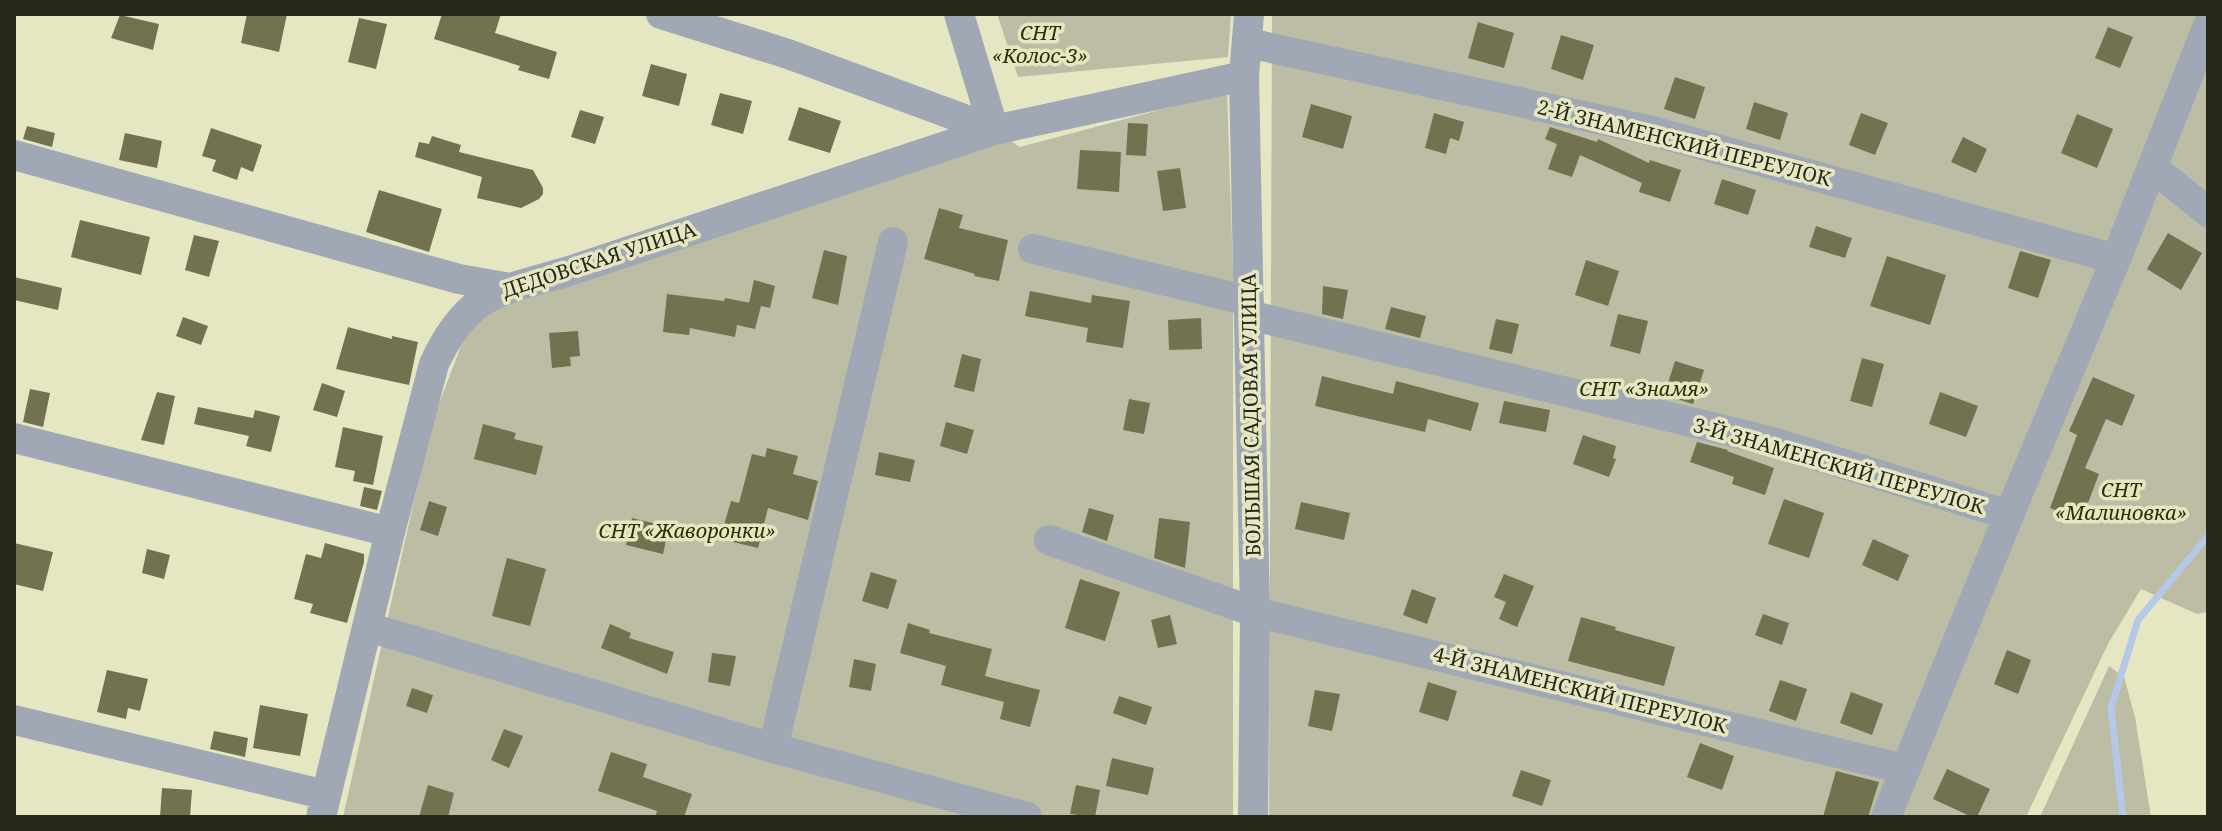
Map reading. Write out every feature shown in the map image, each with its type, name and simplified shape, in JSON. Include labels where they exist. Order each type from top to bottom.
[{"type":"street","points":[[661,14],[788,54],[994,130]]},
{"type":"street","points":[[959,14],[994,130]]},
{"type":"street","points":[[1886,817],[2116,259],[2208,25]]},
{"type":"street","name":"БОЛЬШАЯ САДОВАЯ УЛИЦА","points":[[1249,28],[1244,76],[1255,612],[1253,817]]},
{"type":"street","name":"2-Й ЗНАМЕНСКИЙ ПЕРЕУЛОК","points":[[1249,28],[1648,130],[2116,259]]},
{"type":"street","name":"ДЕДОВСКАЯ УЛИЦА","points":[[324,806],[434,364],[461,317],[478,301],[994,130],[1244,76]]},
{"type":"street","points":[[14,155],[459,279],[511,288]]},
{"type":"street","points":[[2152,167],[2208,212]]},
{"type":"street","points":[[773,748],[893,242]]},
{"type":"street","name":"3-Й ЗНАМЕНСКИЙ ПЕРЕУЛОК","points":[[1033,249],[1249,308],[1769,441],[2009,515]]},
{"type":"street","points":[[14,438],[390,532]]},
{"type":"street","name":"4-Й ЗНАМЕНСКИЙ ПЕРЕУЛОК","points":[[1049,540],[1255,612],[1904,769]]},
{"type":"street","points":[[368,627],[773,748],[1027,817]]},
{"type":"street","points":[[14,720],[324,806]]},
{"type":"green space","name":"СНТ «Колос-3»","points":[[997,14],[1231,14],[1228,57],[1018,77]]},
{"type":"green space","name":"СНТ «Знамя»","points":[[1272,14],[2200,14],[1875,817],[1269,817]]},
{"type":"green space","name":"СНТ «Малиновка»","points":[[2208,62],[2208,612],[2197,614],[2141,589],[2108,644],[2026,817],[1899,817]]},
{"type":"green space","name":"СНТ «Жаворонки»","points":[[1227,92],[1233,271],[1233,817],[343,817],[431,425],[478,301],[994,130],[1020,147]]},
{"type":"green space","points":[[2109,666],[2124,677],[2135,717],[2151,817],[2040,817]]},
{"type":"building","points":[[247,14],[287,14],[279,52],[241,43]]},
{"type":"building","points":[[442,14],[501,14],[495,33],[557,52],[549,79],[518,70],[520,66],[434,39]]},
{"type":"building","points":[[120,15],[159,24],[153,50],[111,38]]},
{"type":"building","points":[[359,18],[387,24],[376,69],[348,62]]},
{"type":"building","points":[[1478,22],[1514,33],[1504,68],[1468,58]]},
{"type":"building","points":[[2108,27],[2133,37],[2120,68],[2095,58]]},
{"type":"building","points":[[1561,35],[1594,45],[1583,80],[1551,69]]},
{"type":"building","points":[[651,64],[687,74],[679,106],[642,96]]},
{"type":"building","points":[[1675,77],[1705,87],[1695,119],[1664,109]]},
{"type":"building","points":[[720,93],[752,101],[743,134],[711,125]]},
{"type":"building","points":[[1754,102],[1788,113],[1780,140],[1746,129]]},
{"type":"building","points":[[1311,104],[1352,116],[1343,149],[1302,137]]},
{"type":"building","points":[[799,107],[841,121],[830,153],[788,140]]},
{"type":"building","points":[[580,110],[604,117],[595,144],[571,137]]},
{"type":"building","points":[[1434,113],[1464,122],[1459,141],[1450,138],[1446,154],[1425,148]]},
{"type":"building","points":[[1861,113],[1888,123],[1875,155],[1849,145]]},
{"type":"building","points":[[2077,114],[2113,129],[2097,168],[2061,153]]},
{"type":"building","points":[[1128,123],[1148,124],[1146,156],[1126,155]]},
{"type":"building","points":[[27,126],[55,133],[52,147],[23,139]]},
{"type":"building","points":[[1550,127],[1597,142],[1598,139],[1649,163],[1650,160],[1681,170],[1670,202],[1639,192],[1642,183],[1580,155],[1572,177],[1548,169],[1557,144],[1545,139]]},
{"type":"building","points":[[211,128],[262,145],[253,172],[241,167],[237,180],[212,171],[216,160],[202,156]]},
{"type":"building","points":[[125,133],[162,141],[157,168],[119,160]]},
{"type":"building","points":[[432,136],[461,145],[459,152],[533,170],[543,194],[521,208],[477,198],[482,177],[415,157],[419,142],[429,144]]},
{"type":"building","points":[[1963,137],[1987,149],[1976,173],[1951,162]]},
{"type":"building","points":[[1080,150],[1121,152],[1119,192],[1077,189]]},
{"type":"building","points":[[1180,168],[1186,208],[1163,211],[1157,171]]},
{"type":"building","points":[[1722,179],[1756,190],[1748,215],[1714,204]]},
{"type":"building","points":[[379,190],[442,209],[429,252],[366,232]]},
{"type":"building","points":[[939,208],[963,215],[959,228],[1008,240],[999,281],[924,259]]},
{"type":"building","points":[[80,220],[150,237],[141,275],[71,257]]},
{"type":"building","points":[[1816,226],[1852,238],[1845,258],[1809,247]]},
{"type":"building","points":[[2168,233],[2202,253],[2181,290],[2147,269]]},
{"type":"building","points":[[194,235],[219,241],[209,277],[185,270]]},
{"type":"building","points":[[824,250],[847,256],[838,305],[812,298]]},
{"type":"building","points":[[2020,251],[2051,260],[2038,298],[2008,288]]},
{"type":"building","points":[[1887,256],[1946,275],[1930,325],[1870,306]]},
{"type":"building","points":[[1586,260],[1619,271],[1608,306],[1575,295]]},
{"type":"building","points":[[14,277],[62,288],[58,310],[14,300]]},
{"type":"building","points":[[754,280],[775,286],[770,308],[761,306],[755,329],[737,325],[735,337],[690,328],[689,335],[663,332],[667,294],[749,303]]},
{"type":"building","points":[[1323,286],[1348,290],[1343,319],[1322,314]]},
{"type":"building","points":[[1030,291],[1091,303],[1092,295],[1130,301],[1123,348],[1086,342],[1088,328],[1025,316]]},
{"type":"building","points":[[1391,307],[1426,316],[1420,338],[1385,329]]},
{"type":"building","points":[[1618,314],[1648,321],[1640,354],[1610,346]]},
{"type":"building","points":[[183,317],[208,326],[201,345],[176,336]]},
{"type":"building","points":[[1201,318],[1202,349],[1169,350],[1168,320]]},
{"type":"building","points":[[1496,319],[1519,324],[1512,354],[1489,349]]},
{"type":"building","points":[[348,327],[392,339],[392,336],[418,342],[409,385],[336,369]]},
{"type":"building","points":[[578,331],[580,356],[570,357],[571,366],[552,368],[549,333]]},
{"type":"building","points":[[962,354],[981,359],[974,392],[954,387]]},
{"type":"building","points":[[1862,358],[1884,364],[1872,407],[1850,401]]},
{"type":"building","points":[[1675,361],[1704,370],[1693,404],[1664,395]]},
{"type":"building","points":[[1322,376],[1393,394],[1396,381],[1479,403],[1471,431],[1428,419],[1425,432],[1315,406]]},
{"type":"building","points":[[2093,377],[2135,395],[2122,426],[2106,419],[2085,468],[2099,474],[2085,511],[2068,505],[2065,514],[2050,508],[2077,435],[2069,431]]},
{"type":"building","points":[[322,383],[345,391],[337,417],[313,410]]},
{"type":"building","points":[[30,389],[50,393],[43,427],[23,422]]},
{"type":"building","points":[[157,392],[175,396],[164,445],[141,440]]},
{"type":"building","points":[[1940,392],[1978,406],[1966,437],[1929,424]]},
{"type":"building","points":[[1129,399],[1150,403],[1144,434],[1123,430]]},
{"type":"building","points":[[1504,401],[1550,410],[1546,432],[1499,423]]},
{"type":"building","points":[[198,407],[253,418],[255,410],[280,416],[271,452],[246,446],[249,436],[194,424]]},
{"type":"building","points":[[946,422],[974,430],[967,454],[940,446]]},
{"type":"building","points":[[483,424],[516,433],[514,439],[543,446],[536,475],[474,459]]},
{"type":"building","points":[[343,427],[383,436],[373,485],[353,481],[355,471],[335,467]]},
{"type":"building","points":[[1583,435],[1616,446],[1613,458],[1616,459],[1609,477],[1573,464]]},
{"type":"building","points":[[1697,442],[1774,468],[1765,495],[1732,484],[1734,477],[1690,462]]},
{"type":"building","points":[[767,448],[798,456],[793,474],[818,481],[808,520],[768,508],[758,548],[733,542],[736,528],[724,525],[731,501],[739,503],[752,454],[765,457]]},
{"type":"building","points":[[879,452],[915,460],[910,482],[875,475]]},
{"type":"building","points":[[364,487],[382,491],[377,510],[360,506]]},
{"type":"building","points":[[1784,499],[1824,513],[1809,558],[1768,544]]},
{"type":"building","points":[[429,501],[447,507],[438,536],[420,530]]},
{"type":"building","points":[[1301,502],[1350,513],[1344,540],[1295,529]]},
{"type":"building","points":[[1089,508],[1114,515],[1107,541],[1082,532]]},
{"type":"building","points":[[632,518],[669,527],[663,554],[626,545]]},
{"type":"building","points":[[1159,518],[1190,522],[1185,568],[1154,558]]},
{"type":"building","points":[[1873,539],[1909,555],[1898,581],[1862,565]]},
{"type":"building","points":[[14,543],[53,552],[43,591],[14,584]]},
{"type":"building","points":[[325,543],[364,554],[347,623],[310,613],[313,604],[294,599],[306,554],[321,558]]},
{"type":"building","points":[[147,549],[170,555],[164,579],[142,573]]},
{"type":"building","points":[[507,558],[546,569],[530,626],[492,616]]},
{"type":"building","points":[[871,572],[897,580],[888,609],[862,601]]},
{"type":"building","points":[[1504,574],[1534,586],[1517,627],[1499,619],[1506,602],[1494,597]]},
{"type":"building","points":[[1080,579],[1120,592],[1105,641],[1065,628]]},
{"type":"building","points":[[1412,589],[1436,598],[1427,624],[1403,615]]},
{"type":"building","points":[[1763,614],[1789,623],[1782,645],[1755,635]]},
{"type":"building","points":[[1170,615],[1177,644],[1158,648],[1151,620]]},
{"type":"building","points":[[1581,617],[1675,647],[1664,686],[1568,661]]},
{"type":"building","points":[[908,623],[930,630],[929,633],[992,649],[985,676],[1040,690],[1030,727],[1000,719],[1004,702],[941,685],[946,666],[900,653]]},
{"type":"building","points":[[610,624],[631,633],[629,638],[674,652],[667,674],[601,648]]},
{"type":"building","points":[[2007,650],[2031,660],[2018,694],[1994,684]]},
{"type":"building","points":[[712,653],[736,656],[730,686],[708,682]]},
{"type":"building","points":[[854,659],[876,664],[871,691],[849,687]]},
{"type":"building","points":[[107,670],[148,679],[140,711],[128,708],[126,719],[97,712]]},
{"type":"building","points":[[1780,680],[1807,689],[1796,721],[1769,711]]},
{"type":"building","points":[[1428,682],[1457,691],[1448,721],[1419,712]]},
{"type":"building","points":[[412,688],[433,695],[427,713],[406,706]]},
{"type":"building","points":[[1315,690],[1340,694],[1332,731],[1308,726]]},
{"type":"building","points":[[1851,692],[1883,704],[1872,735],[1840,723]]},
{"type":"building","points":[[1119,696],[1152,707],[1146,725],[1113,713]]},
{"type":"building","points":[[260,705],[308,714],[300,756],[253,748]]},
{"type":"building","points":[[504,729],[523,736],[509,768],[491,760]]},
{"type":"building","points":[[214,731],[248,738],[245,757],[210,749]]},
{"type":"building","points":[[1700,743],[1734,756],[1722,790],[1687,777]]},
{"type":"building","points":[[611,752],[647,764],[643,777],[692,794],[684,817],[655,817],[657,811],[598,791]]},
{"type":"building","points":[[1112,758],[1154,768],[1148,795],[1106,786]]},
{"type":"building","points":[[1947,769],[1990,789],[1977,817],[1933,799]]},
{"type":"building","points":[[1521,770],[1551,780],[1542,806],[1512,796]]},
{"type":"building","points":[[1836,771],[1879,782],[1868,817],[1823,817]]},
{"type":"building","points":[[428,785],[454,793],[448,817],[419,817]]},
{"type":"building","points":[[1076,785],[1100,790],[1095,817],[1070,814]]},
{"type":"building","points":[[162,788],[192,790],[190,817],[160,817]]},
{"type":"waterway","points":[[2123,817],[2111,708],[2138,620],[2208,536]]}]
